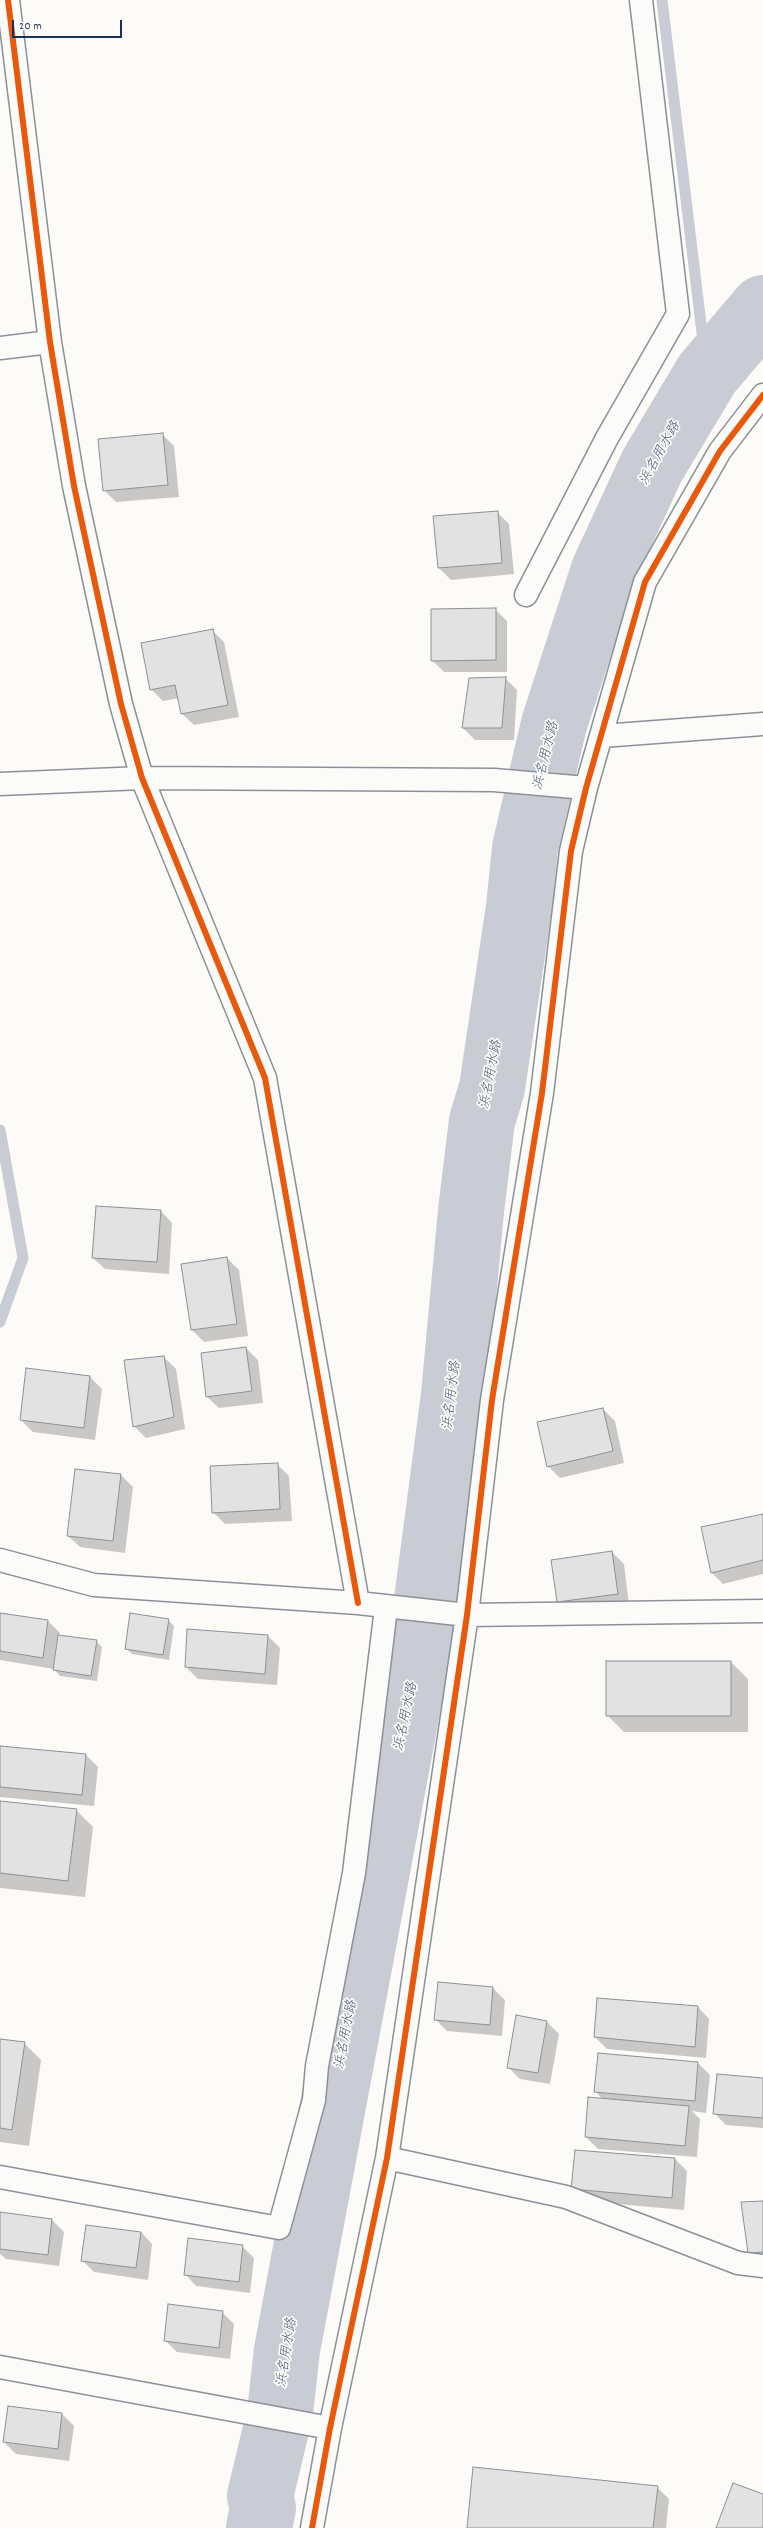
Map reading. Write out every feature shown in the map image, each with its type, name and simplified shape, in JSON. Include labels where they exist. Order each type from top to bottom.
[{"type":"street","points":[[8,0],[50,342],[76,494],[121,704],[142,778],[265,1078],[358,1603]]},
{"type":"street","points":[[526,595],[607,438],[678,314],[641,0]]},
{"type":"street","points":[[0,348],[50,342]]},
{"type":"street","points":[[312,2528],[330,2428],[387,2158],[467,1615],[492,1400],[542,1093],[571,851],[586,788],[645,582],[720,451],[763,395]]},
{"type":"street","points":[[602,736],[763,724]]},
{"type":"street","points":[[0,784],[142,778],[494,780],[586,788]]},
{"type":"street","points":[[0,1560],[94,1586],[358,1603],[392,1608],[467,1615],[763,1611]]},
{"type":"street","points":[[0,2177],[278,2228],[314,2100],[317,2066],[354,1873],[392,1608]]},
{"type":"street","points":[[387,2158],[566,2197],[738,2263],[763,2266]]},
{"type":"street","points":[[0,2367],[330,2428]]},
{"type":"building","points":[[163,433],[168,485],[103,491],[98,439]]},
{"type":"building","points":[[498,511],[502,563],[438,568],[433,516]]},
{"type":"building","points":[[496,608],[496,660],[431,661],[431,609]]},
{"type":"building","points":[[213,629],[228,705],[181,714],[175,685],[150,690],[141,643]]},
{"type":"building","points":[[506,677],[502,728],[462,728],[469,678]]},
{"type":"building","points":[[96,1206],[161,1210],[157,1262],[92,1258]]},
{"type":"building","points":[[227,1257],[237,1324],[191,1330],[181,1264]]},
{"type":"building","points":[[246,1347],[252,1391],[206,1397],[201,1353]]},
{"type":"building","points":[[164,1356],[174,1417],[133,1427],[124,1360]]},
{"type":"building","points":[[26,1368],[90,1376],[84,1428],[20,1420]]},
{"type":"building","points":[[603,1408],[613,1451],[547,1467],[537,1422]]},
{"type":"building","points":[[278,1463],[280,1509],[212,1513],[210,1466]]},
{"type":"building","points":[[75,1469],[121,1474],[113,1541],[67,1536]]},
{"type":"building","points":[[763,1514],[763,1560],[711,1573],[701,1527]]},
{"type":"building","points":[[612,1551],[618,1594],[557,1602],[551,1560]]},
{"type":"building","points":[[0,1613],[48,1620],[43,1658],[0,1651]]},
{"type":"building","points":[[130,1613],[169,1619],[163,1655],[125,1649]]},
{"type":"building","points":[[187,1629],[268,1635],[265,1674],[185,1667]]},
{"type":"building","points":[[58,1635],[97,1640],[91,1676],[53,1670]]},
{"type":"building","points":[[606,1661],[731,1661],[731,1716],[606,1716]]},
{"type":"building","points":[[0,1746],[86,1754],[82,1795],[0,1787]]},
{"type":"building","points":[[0,1801],[77,1809],[68,1881],[0,1873]]},
{"type":"building","points":[[438,1982],[493,1987],[490,2025],[434,2020]]},
{"type":"building","points":[[597,1998],[698,2006],[695,2047],[594,2037]]},
{"type":"building","points":[[516,2015],[547,2021],[538,2073],[507,2068]]},
{"type":"building","points":[[0,2039],[25,2042],[12,2130],[0,2128]]},
{"type":"building","points":[[598,2053],[698,2062],[695,2101],[594,2092]]},
{"type":"building","points":[[717,2074],[763,2078],[763,2118],[713,2114]]},
{"type":"building","points":[[588,2097],[689,2106],[685,2146],[585,2137]]},
{"type":"building","points":[[575,2150],[675,2158],[672,2198],[571,2189]]},
{"type":"building","points":[[763,2201],[763,2252],[748,2253],[741,2202]]},
{"type":"building","points":[[0,2212],[52,2219],[48,2255],[0,2249]]},
{"type":"building","points":[[86,2225],[141,2232],[136,2268],[81,2261]]},
{"type":"building","points":[[188,2238],[243,2245],[239,2282],[184,2275]]},
{"type":"building","points":[[168,2304],[223,2311],[219,2348],[164,2341]]},
{"type":"building","points":[[8,2406],[62,2413],[58,2449],[3,2442]]},
{"type":"building","points":[[473,2467],[658,2486],[653,2528],[467,2528]]},
{"type":"building","points":[[733,2483],[763,2494],[763,2528],[716,2528]]},
{"type":"waterway","points":[[662,0],[707,374]]},
{"type":"waterway","name":"浜名用水路","points":[[259,2528],[263,2508],[260,2496],[280,2413],[287,2350],[409,1700],[419,1661],[454,1395],[471,1211],[482,1121],[492,1088],[519,907],[525,848],[554,724],[604,570],[652,466],[707,374],[763,308]]},
{"type":"waterway","points":[[0,1130],[23,1258],[0,1322]]},
{"type":"cycle path","points":[[8,0],[50,342],[74,486],[121,704],[142,778],[265,1078],[358,1603]]},
{"type":"cycle path","points":[[312,2528],[330,2428],[387,2158],[467,1615],[492,1400],[542,1093],[571,851],[586,788],[645,582],[720,451],[763,395]]}]
